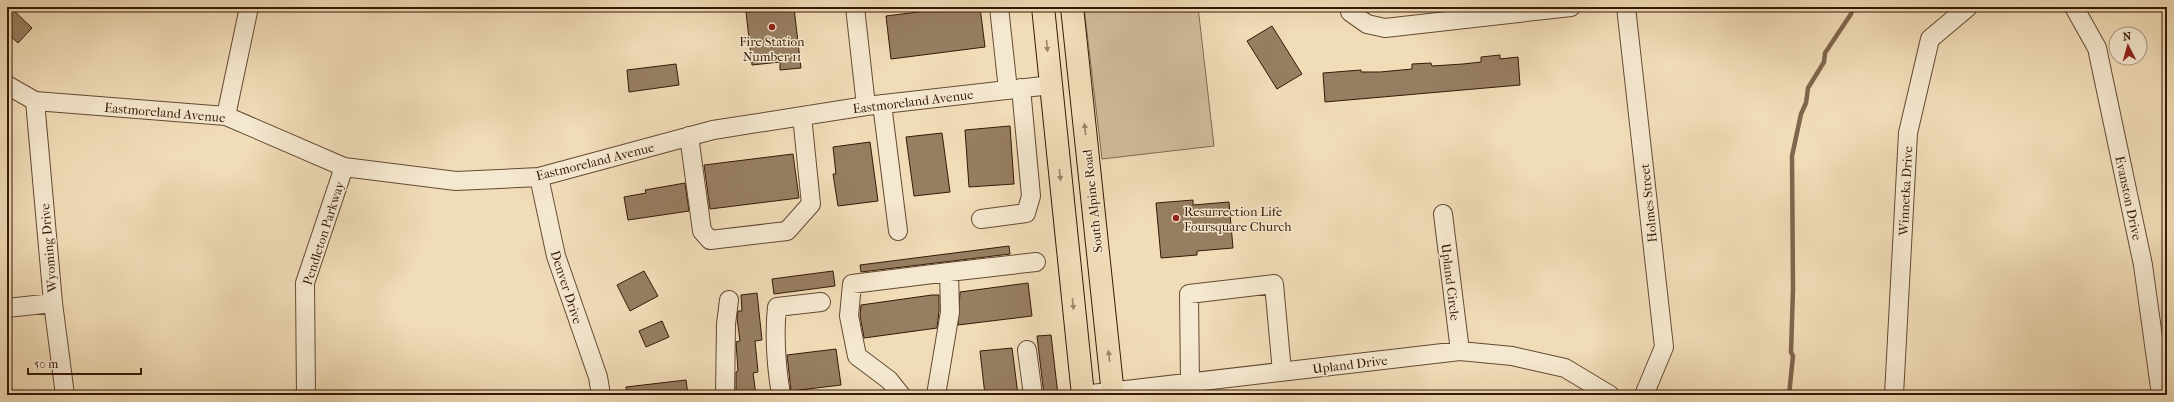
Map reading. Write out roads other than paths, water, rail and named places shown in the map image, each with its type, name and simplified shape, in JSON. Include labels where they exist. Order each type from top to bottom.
[{"type":"main road","points":[[1043,7],[1082,395]]},
{"type":"main road","name":"South Alpine Road","points":[[1072,7],[1112,393]]},
{"type":"street","points":[[226,116],[249,7]]},
{"type":"street","points":[[855,7],[898,231]]},
{"type":"street","points":[[981,220],[1026,213],[1031,196],[999,7]]},
{"type":"street","points":[[1350,12],[1367,24],[1386,28],[1571,7]]},
{"type":"street","name":"Holmes Street","points":[[1626,7],[1664,347],[1644,395]]},
{"type":"street","name":"Winnetka Drive","points":[[1894,395],[1908,134],[1930,39],[1968,7]]},
{"type":"street","name":"Evanston Drive","points":[[2074,7],[2096,48],[2143,265],[2161,395]]},
{"type":"street","name":"Eastmoreland Avenue","points":[[7,85],[35,101],[226,116],[344,167],[456,181],[539,177],[713,130],[874,105],[1051,85]]},
{"type":"street","name":"Wyoming Drive","points":[[35,101],[53,303],[65,395]]},
{"type":"street","points":[[689,136],[702,231],[710,240],[787,231],[811,204],[802,116]]},
{"type":"street","name":"Pendleton Parkway","points":[[306,395],[305,283],[344,167]]},
{"type":"street","name":"Denver Drive","points":[[539,177],[556,256],[598,378],[601,395]]},
{"type":"street","name":"Upland Circle","points":[[1443,214],[1460,351]]},
{"type":"street","points":[[901,395],[889,380],[857,356],[849,316],[852,284],[1036,262]]},
{"type":"street","points":[[936,395],[950,312],[949,272]]},
{"type":"street","points":[[1190,383],[1189,294],[1274,284],[1282,372]]},
{"type":"street","points":[[726,395],[726,324],[729,300]]},
{"type":"street","points":[[780,395],[776,368],[775,325],[777,306],[821,302]]},
{"type":"street","points":[[7,308],[53,303]]},
{"type":"street","points":[[1027,350],[1033,395]]},
{"type":"street","name":"Upland Drive","points":[[1082,395],[1112,393],[1460,351],[1512,356],[1565,368],[1610,395]]},
{"type":"waterway","points":[[1789,395],[1793,356],[1791,352],[1793,289],[1792,156],[1801,114],[1806,103],[1808,88],[1824,62],[1825,53],[1851,14],[1853,7]]},
{"type":"place","name":"Fire Station Number 11","points":[[772,27]]},
{"type":"place","name":"Resurrection Life Foursquare Church","points":[[1176,218]]}]
